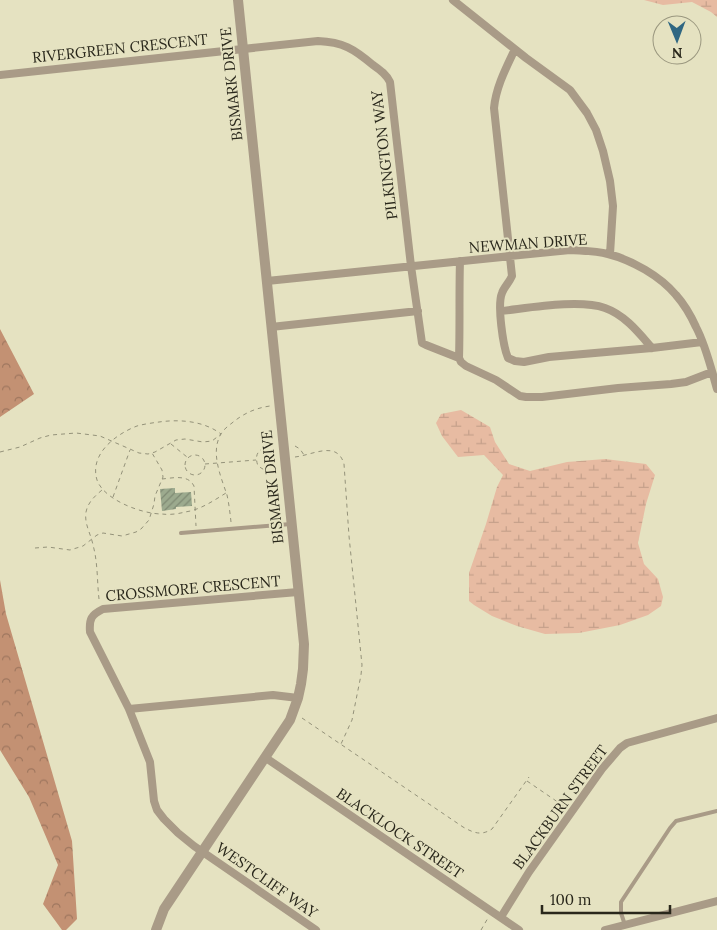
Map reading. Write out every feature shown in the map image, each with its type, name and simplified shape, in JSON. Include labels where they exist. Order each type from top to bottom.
[{"type":"street","name":"BISMARK DRIVE","points":[[156,930],[164,909],[290,720],[298,698],[304,669],[304,644],[238,0]]},
{"type":"street","points":[[453,0],[570,90],[587,113],[596,130],[610,181],[613,206],[610,254]]},
{"type":"street","name":"PILKINGTON WAY","points":[[243,49],[318,41],[332,42],[356,52],[386,75],[392,91],[411,266],[422,343],[459,358]]},
{"type":"street","name":"RIVERGREEN CRESCENT","points":[[0,75],[243,49]]},
{"type":"street","points":[[515,49],[502,77],[494,108],[512,276],[502,293],[501,311],[504,349],[508,358],[524,362],[549,357],[702,342]]},
{"type":"street","name":"NEWMAN DRIVE","points":[[267,281],[570,250],[610,254],[646,270],[676,294],[697,328],[717,389]]},
{"type":"street","points":[[460,261],[459,358],[466,366],[496,380],[520,396],[542,397],[671,384],[686,382],[712,372]]},
{"type":"street","points":[[501,311],[564,305],[588,305],[606,308],[621,316],[652,348]]},
{"type":"street","points":[[271,327],[418,311]]},
{"type":"street","name":"CROSSMORE CRESCENT","points":[[202,852],[178,833],[157,810],[154,801],[150,762],[128,709],[90,632],[89,624],[91,617],[103,609],[298,592]]},
{"type":"street","points":[[128,709],[273,695],[298,698]]},
{"type":"street","name":"BLACKBURN STREET","points":[[501,917],[529,872],[602,769],[620,748],[627,743],[717,718]]},
{"type":"street","name":"BLACKLOCK STREET","points":[[266,758],[519,930]]},
{"type":"street","name":"WESTCLIFF WAY","points":[[202,852],[316,930]]},
{"type":"street","points":[[604,930],[717,901]]},
{"type":"lane","points":[[181,532],[291,524]]},
{"type":"lane","points":[[625,925],[621,913],[622,902],[670,828],[676,821],[717,811]]},
{"type":"path","points":[[0,452],[20,447],[40,438],[76,433],[100,436],[130,450],[148,454],[176,440],[212,441],[241,416],[251,411],[279,404]]},
{"type":"path","points":[[221,434],[214,429],[185,421],[169,420],[151,423],[136,427],[110,441],[100,455],[96,465],[98,480],[103,489],[113,498],[136,509],[161,514],[186,512],[207,504],[226,493]]},
{"type":"path","points":[[221,434],[218,443],[217,463],[229,504],[232,529]]},
{"type":"path","points":[[170,443],[188,458]]},
{"type":"path","points":[[271,471],[262,469],[258,466],[256,460],[262,448],[274,446]]},
{"type":"path","points":[[292,446],[300,449],[304,455]]},
{"type":"path","points":[[113,498],[130,450]]},
{"type":"path","points":[[284,457],[332,450],[339,453],[344,464],[362,665],[352,720],[340,744]]},
{"type":"path","points":[[35,548],[48,547],[70,550],[82,546],[103,533],[122,536],[141,529],[152,512],[155,496],[163,476],[162,470],[152,453]]},
{"type":"path","points":[[190,456],[197,456],[202,459],[204,468],[200,473],[194,475],[188,472],[185,467],[188,458],[190,456]]},
{"type":"path","points":[[204,464],[256,460]]},
{"type":"path","points":[[162,479],[182,478],[192,482],[196,508],[196,531]]},
{"type":"path","points":[[99,600],[96,559],[86,523],[86,511],[91,500],[103,489]]},
{"type":"path","points":[[293,712],[463,828],[474,833],[482,834],[492,829],[529,777]]},
{"type":"path","points":[[526,781],[572,812]]},
{"type":"path","points":[[480,930],[493,912]]},
{"type":"green space","points":[[644,0],[717,0],[717,17],[692,2],[663,5]]},
{"type":"green space","points":[[0,329],[34,394],[0,417]]},
{"type":"green space","points":[[461,410],[490,427],[495,442],[509,464],[530,471],[567,462],[605,459],[646,464],[655,475],[646,504],[638,543],[644,564],[658,579],[663,597],[661,606],[648,615],[620,625],[579,633],[545,634],[492,616],[469,601],[469,573],[497,487],[503,475],[484,455],[458,457],[442,436],[436,423],[441,414]]},
{"type":"green space","points":[[0,580],[6,614],[72,841],[77,919],[66,930],[62,930],[43,904],[58,865],[29,797],[0,750]]},
{"type":"building","points":[[175,488],[175,493],[191,492],[192,506],[176,507],[176,509],[162,511],[160,489]]}]
